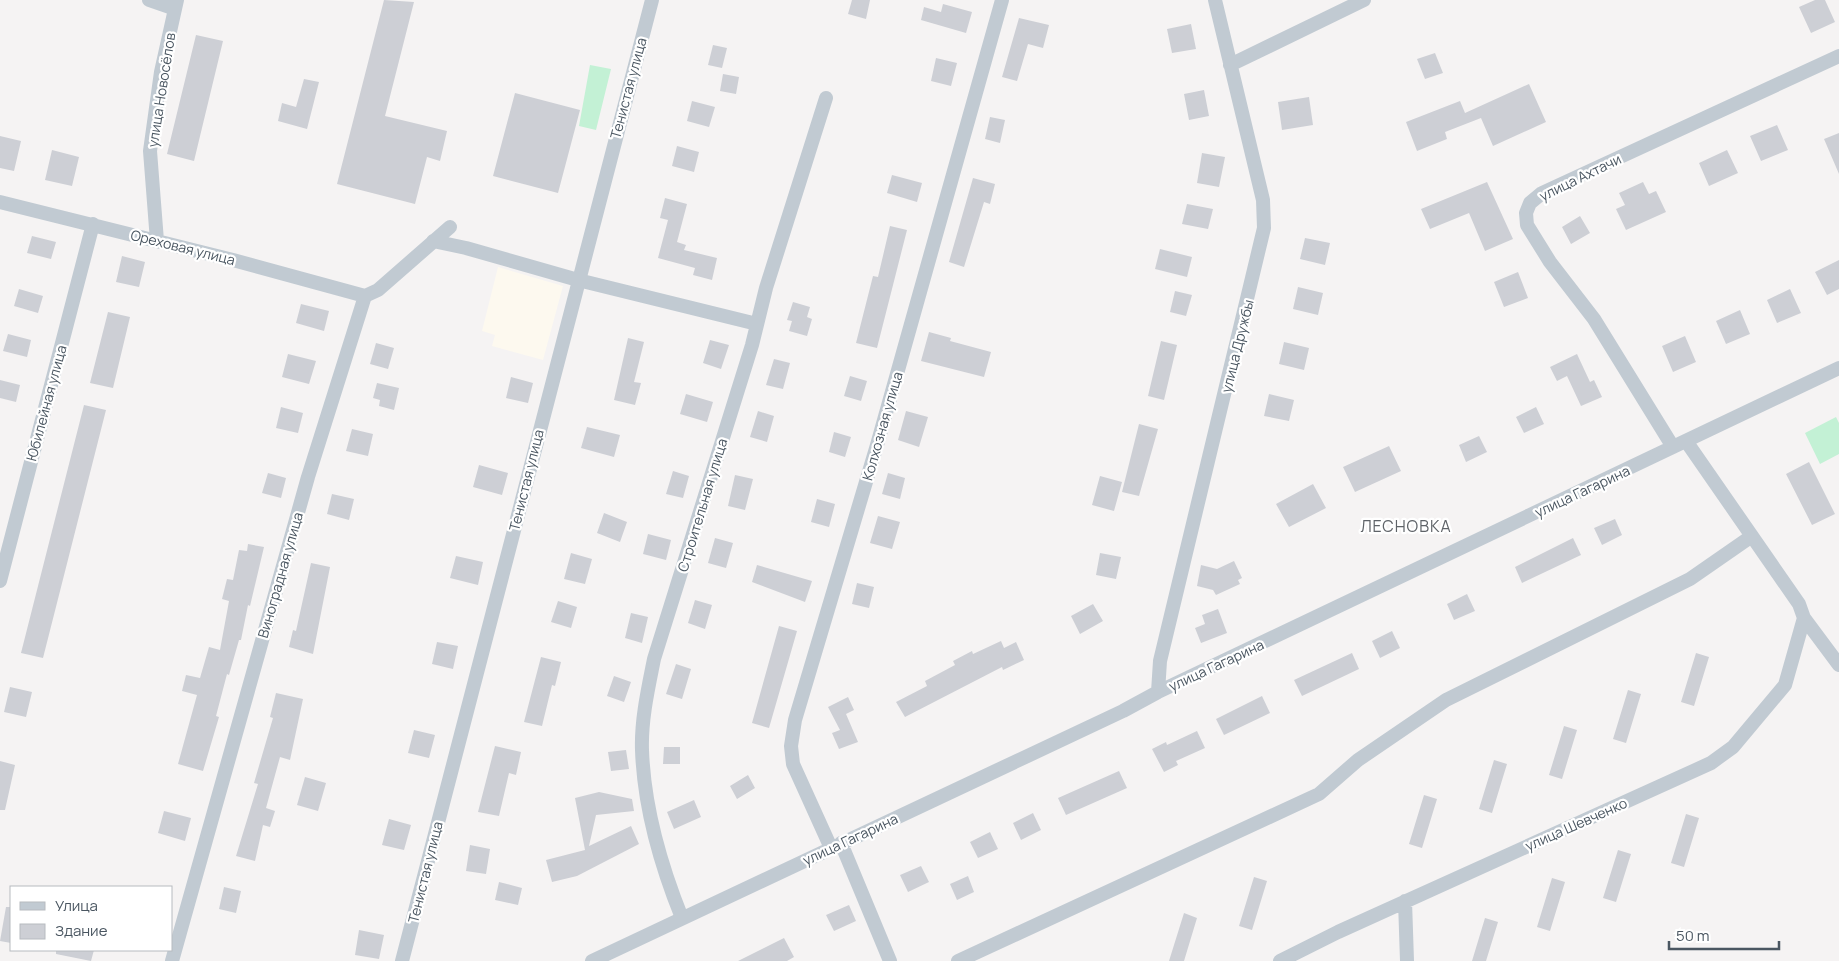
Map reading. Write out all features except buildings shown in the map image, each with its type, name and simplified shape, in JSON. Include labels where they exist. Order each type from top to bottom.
[{"type":"street","points":[[149,0],[176,5]]},
{"type":"street","name":"Тенистая улица","points":[[402,961],[652,0]]},
{"type":"street","name":"Колхозная улица","points":[[890,961],[836,845],[794,764],[791,746],[795,720],[877,445],[1002,0]]},
{"type":"street","name":"улица Дружбы","points":[[1158,692],[1160,661],[1264,228],[1263,200],[1215,0]]},
{"type":"street","points":[[1230,66],[1364,0]]},
{"type":"street","name":"улица Новосёлов","points":[[157,241],[150,151],[161,72],[176,5]]},
{"type":"street","name":"улица Ахтачи","points":[[1673,447],[1594,319],[1550,262],[1527,225],[1526,213],[1530,203],[1542,192],[1839,56]]},
{"type":"street","name":"Строительная улица","points":[[682,918],[662,863],[648,799],[642,750],[646,702],[654,659],[752,345],[826,98]]},
{"type":"street","name":"Ореховая улица","points":[[0,202],[93,224],[365,296]]},
{"type":"street","name":"Юбилейная улица","points":[[0,582],[93,224]]},
{"type":"street","points":[[365,296],[378,290],[450,227]]},
{"type":"street","points":[[433,241],[466,248],[578,280],[757,324]]},
{"type":"street","name":"Виноградная улица","points":[[172,961],[308,477],[365,296]]},
{"type":"street","name":"улица Гагарина","points":[[592,961],[1123,712],[1158,692],[1839,368]]},
{"type":"street","points":[[1686,441],[1799,604],[1804,618],[1839,665]]},
{"type":"street","points":[[958,961],[1318,794],[1358,760],[1446,700],[1690,579],[1752,536]]},
{"type":"street","name":"улица Шевченко","points":[[1280,961],[1405,901],[1711,763],[1733,747],[1785,686],[1804,618]]},
{"type":"street","points":[[1405,901],[1407,961]]},
{"type":"shaded area","points":[[498,267],[563,286],[543,360],[492,346],[495,335],[482,331]]},
{"type":"green space","points":[[590,65],[611,69],[596,130],[579,126]]},
{"type":"green space","points":[[1836,417],[1839,423],[1839,454],[1820,464],[1805,433]]},
{"type":"district","name":"ЛЕСНОВКА","points":[[1406,526]]}]
